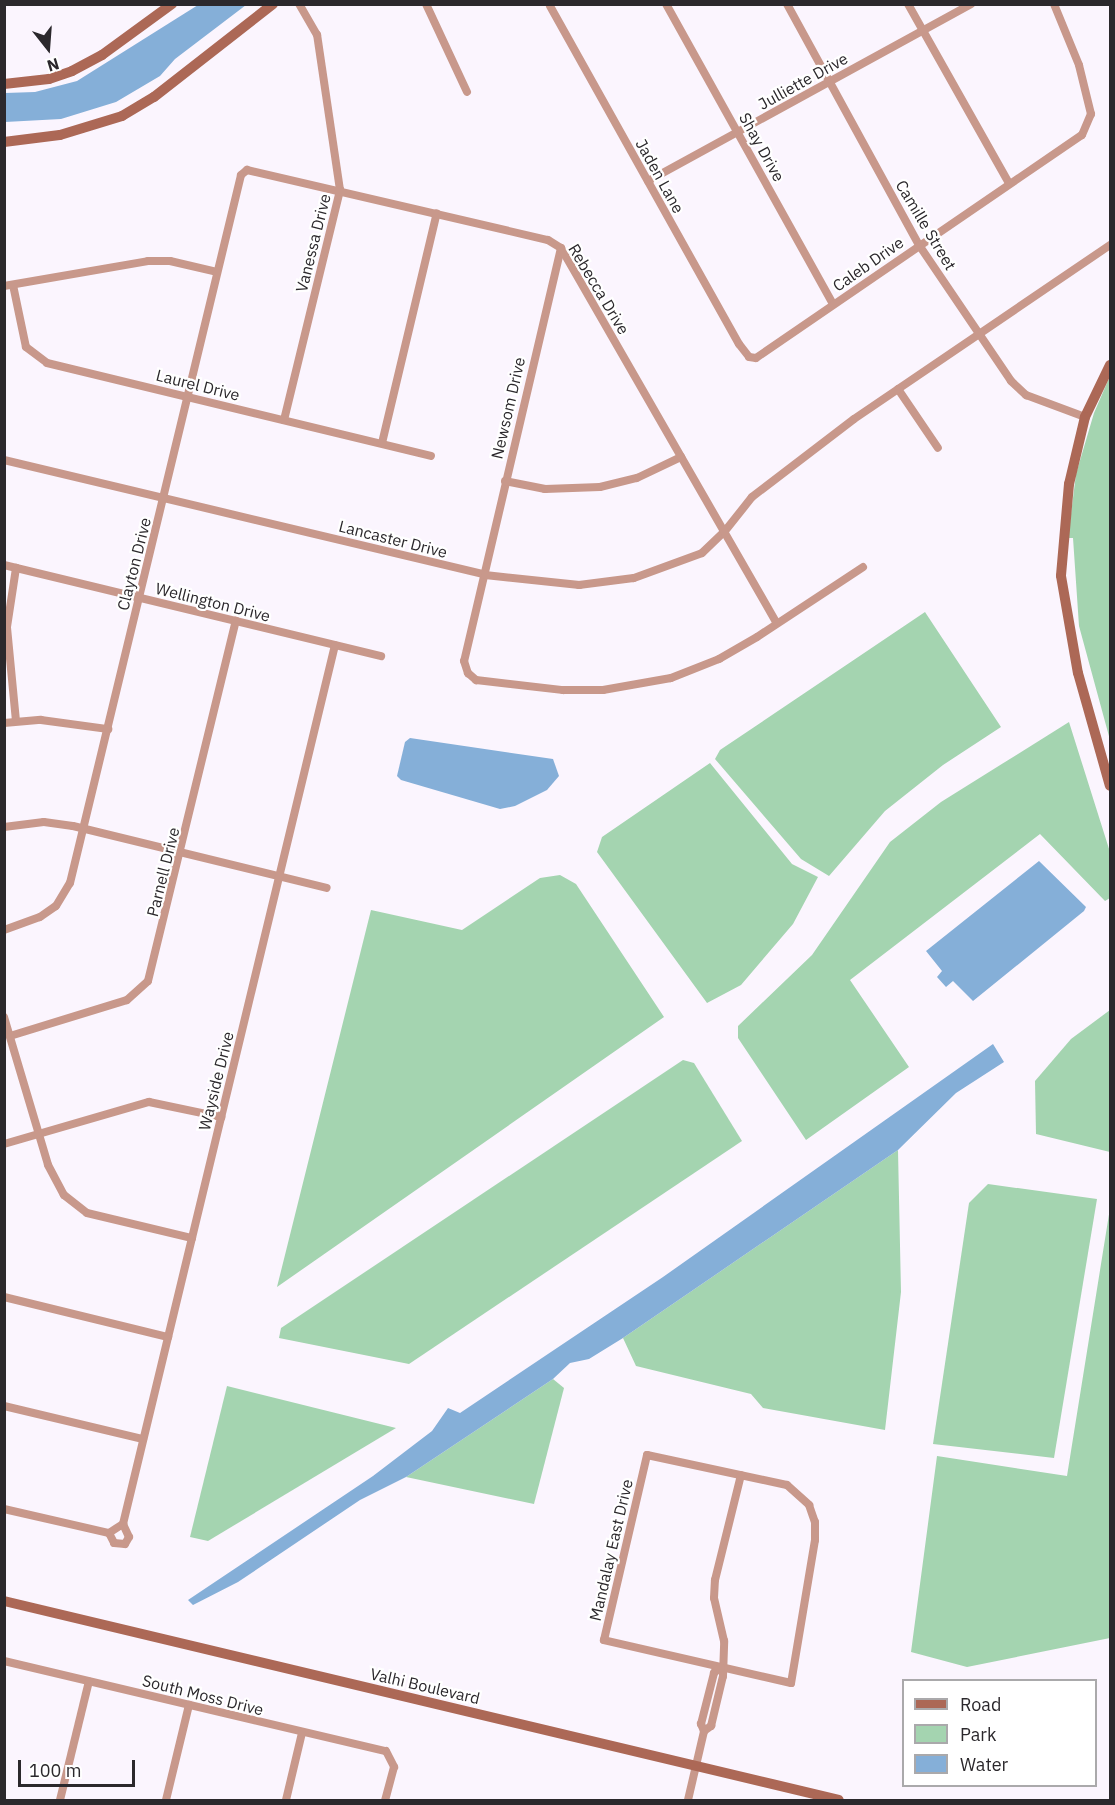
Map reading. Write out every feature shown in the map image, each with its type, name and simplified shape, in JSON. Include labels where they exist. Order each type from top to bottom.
[{"type":"street","points":[[4,84],[49,79],[72,71],[102,55],[172,4]]},
{"type":"street","points":[[4,142],[60,135],[122,116],[154,97],[273,4]]},
{"type":"street","name":"Vanessa Drive","points":[[284,420],[340,190],[317,35],[299,4]]},
{"type":"street","points":[[426,4],[467,92]]},
{"type":"street","name":"Shay Drive","points":[[666,4],[833,304]]},
{"type":"street","name":"Camille Street","points":[[787,4],[920,245],[1018,389],[1085,417]]},
{"type":"street","points":[[908,4],[1009,183]]},
{"type":"street","name":"Julliette Drive","points":[[648,181],[971,4]]},
{"type":"street","name":"Caleb Drive","points":[[749,357],[762,355],[1009,183],[1082,135],[1089,125],[1091,114],[1079,65],[1054,4]]},
{"type":"street","name":"Jaden Lane","points":[[550,6],[749,357]]},
{"type":"street","name":"Rebecca Drive","points":[[245,172],[257,170],[437,213],[548,240],[561,248],[776,622]]},
{"type":"street","name":"Clayton Drive","points":[[4,930],[40,917],[63,897],[84,829],[217,272],[241,175],[245,172]]},
{"type":"street","points":[[382,443],[437,213]]},
{"type":"street","name":"Lancaster Drive","points":[[4,460],[485,575],[579,585],[634,578],[702,553],[725,531],[752,497],[898,389],[1110,245]]},
{"type":"street","name":"Newsom Drive","points":[[561,248],[464,661],[468,673],[476,680],[563,690],[603,690],[671,678],[719,659],[776,622]]},
{"type":"street","points":[[9,286],[148,261],[170,261],[217,272]]},
{"type":"street","name":"Laurel Drive","points":[[9,286],[23,338],[30,352],[39,359],[431,456]]},
{"type":"street","points":[[1110,365],[1085,417],[1069,484],[1061,576],[1078,673],[1110,786]]},
{"type":"street","points":[[898,389],[938,448]]},
{"type":"street","points":[[505,481],[551,489],[600,487],[637,478],[681,457]]},
{"type":"street","name":"Wellington Drive","points":[[4,565],[381,656]]},
{"type":"street","points":[[776,622],[863,567]]},
{"type":"street","points":[[16,568],[7,627],[16,722]]},
{"type":"street","name":"Parnell Drive","points":[[10,1036],[117,1004],[141,990],[151,973],[236,621]]},
{"type":"street","name":"Wayside Drive","points":[[109,1533],[114,1543],[125,1544],[129,1536],[123,1524],[335,645]]},
{"type":"street","points":[[4,723],[66,722],[108,729]]},
{"type":"street","points":[[4,826],[44,822],[84,829],[327,888]]},
{"type":"street","points":[[4,1017],[54,1181],[75,1206],[94,1215],[192,1238]]},
{"type":"street","points":[[4,1144],[149,1102],[221,1117]]},
{"type":"street","points":[[4,1297],[168,1337]]},
{"type":"street","points":[[4,1406],[143,1439]]},
{"type":"street","name":"Mandalay East Drive","points":[[647,1455],[741,1475],[788,1485],[809,1505],[815,1522],[791,1683],[604,1640],[647,1455]]},
{"type":"street","points":[[688,1800],[704,1731],[701,1724],[714,1673],[721,1667],[724,1641],[714,1598],[715,1580],[741,1475]]},
{"type":"street","points":[[4,1509],[109,1533],[123,1524]]},
{"type":"street","name":"Valhi Boulevard","points":[[4,1601],[839,1800]]},
{"type":"street","name":"South Moss Drive","points":[[4,1661],[386,1751],[393,1757],[385,1800]]},
{"type":"street","points":[[60,1800],[89,1681]]},
{"type":"street","points":[[166,1800],[189,1706]]},
{"type":"street","points":[[286,1800],[302,1733]]},
{"type":"green space","points":[[1110,376],[1110,740],[1079,626],[1073,538],[1068,538],[1076,474],[1094,413]]},
{"type":"green space","points":[[925,612],[1001,727],[943,765],[885,811],[829,876],[801,859],[715,759],[720,750]]},
{"type":"green space","points":[[1069,722],[1110,852],[1110,898],[1105,901],[1040,834],[850,980],[909,1067],[806,1140],[738,1038],[738,1026],[812,955],[890,842],[941,802]]},
{"type":"green space","points":[[710,763],[792,864],[818,877],[793,924],[741,985],[707,1003],[597,852],[602,837]]},
{"type":"green space","points":[[560,875],[576,884],[664,1017],[277,1287],[371,910],[462,930],[540,878]]},
{"type":"green space","points":[[1110,1010],[1110,1152],[1036,1134],[1035,1081],[1071,1039]]},
{"type":"green space","points":[[683,1060],[694,1063],[742,1141],[409,1364],[279,1338],[281,1328]]},
{"type":"green space","points":[[898,1150],[901,1292],[885,1430],[763,1408],[751,1394],[636,1366],[623,1338]]},
{"type":"green space","points":[[988,1184],[1097,1199],[1054,1458],[933,1444],[969,1203]]},
{"type":"green space","points":[[1110,1208],[1110,1638],[967,1667],[911,1652],[937,1456],[1067,1476]]},
{"type":"green space","points":[[553,1379],[564,1388],[534,1504],[406,1477]]},
{"type":"green space","points":[[227,1386],[396,1428],[208,1541],[190,1537]]},
{"type":"water","points":[[198,5],[246,5],[175,59],[160,76],[116,102],[61,119],[5,122],[5,93],[35,92],[77,81]]},
{"type":"water","points":[[410,738],[553,759],[559,776],[547,790],[515,806],[500,809],[401,780],[397,776],[405,742]]},
{"type":"water","points":[[1039,861],[1086,907],[1084,911],[973,1001],[953,981],[946,987],[937,977],[942,971],[926,951]]},
{"type":"water","points":[[993,1044],[1004,1062],[956,1093],[898,1150],[623,1338],[589,1359],[570,1363],[553,1379],[406,1477],[360,1500],[238,1582],[193,1605],[188,1600],[373,1476],[432,1431],[448,1408],[460,1413],[663,1277]]}]
